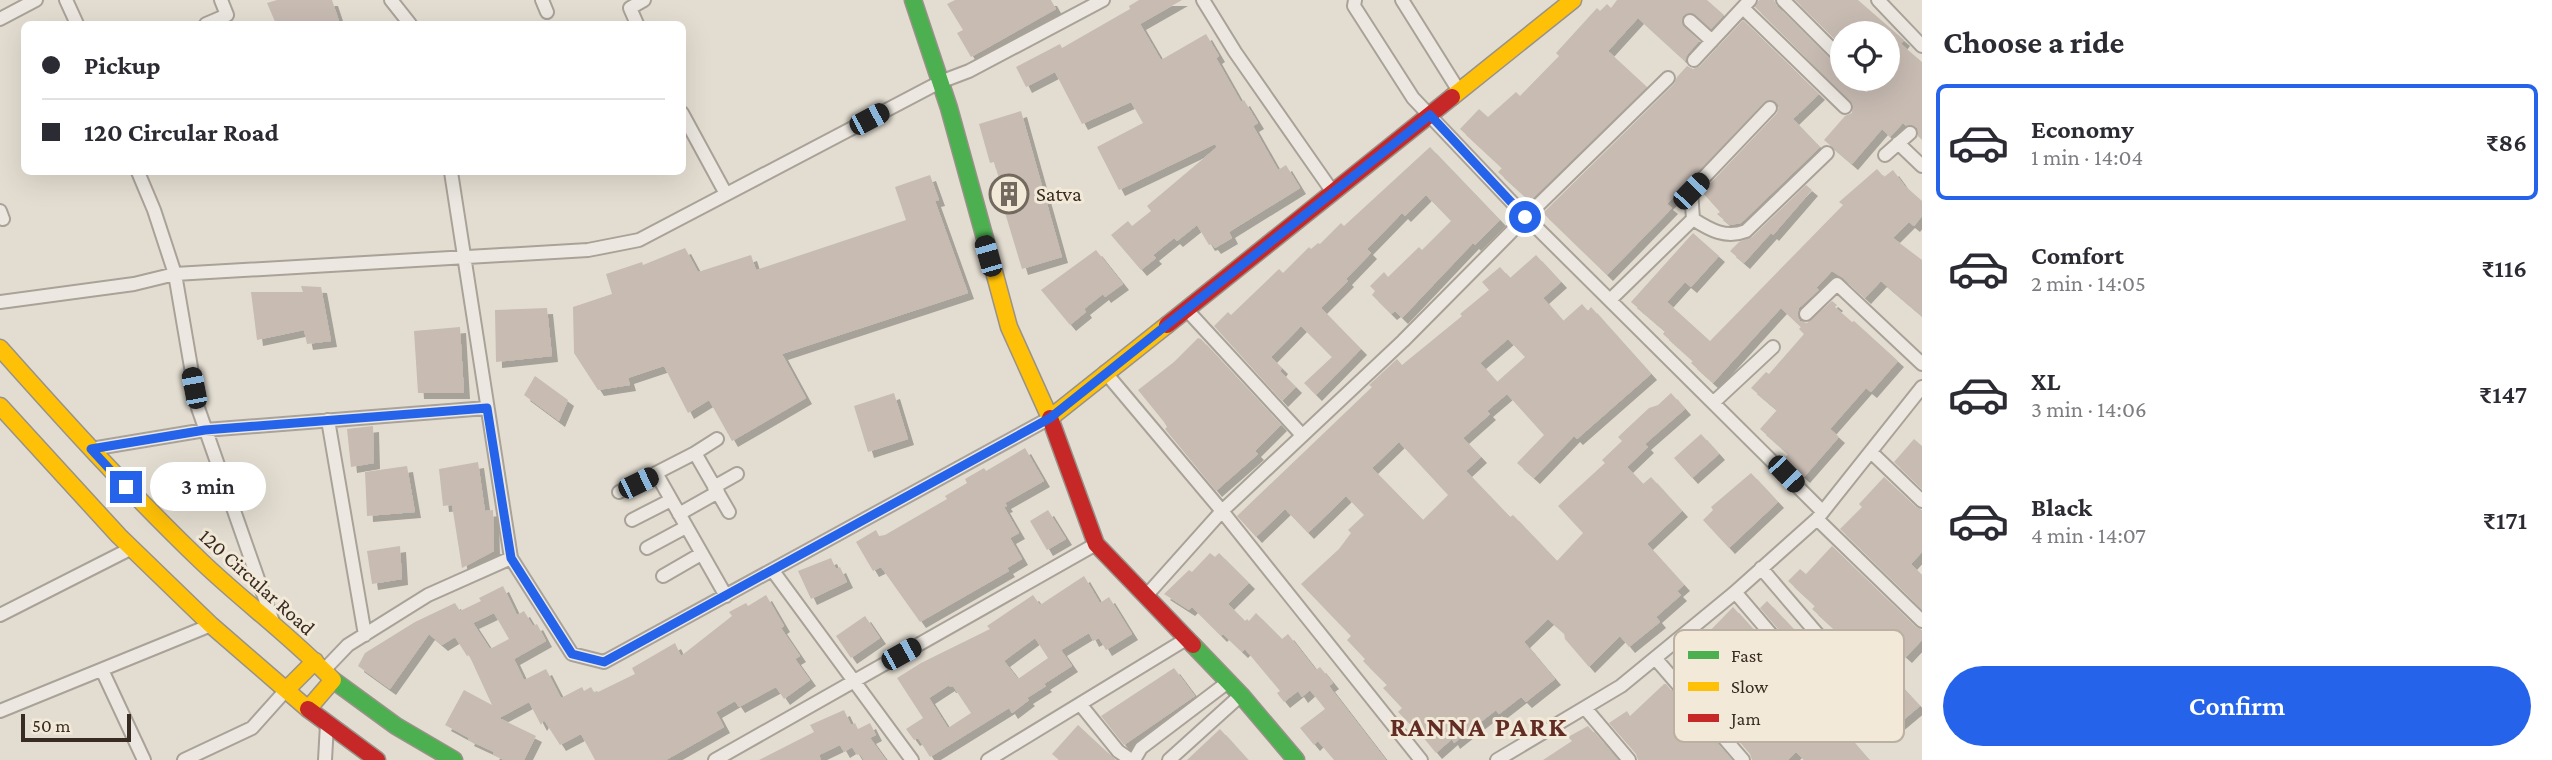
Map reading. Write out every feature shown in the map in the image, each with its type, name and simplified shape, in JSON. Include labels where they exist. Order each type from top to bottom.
[{"type":"street","points":[[0,19],[37,0]]},
{"type":"street","points":[[66,0],[75,21]]},
{"type":"street","points":[[213,21],[227,15],[220,0]]},
{"type":"street","points":[[391,0],[408,21]]},
{"type":"street","points":[[636,21],[631,8],[643,0]]},
{"type":"street","points":[[913,0],[940,82],[1009,327],[1050,418],[1096,544],[1241,695],[1296,760]]},
{"type":"street","points":[[0,302],[134,284],[175,274],[588,250],[639,240],[940,82],[969,71],[1080,5],[1103,0]]},
{"type":"street","points":[[1203,0],[1235,52],[1332,191]]},
{"type":"street","points":[[1355,0],[1354,6],[1413,98],[1525,217],[1714,402],[1922,621]]},
{"type":"street","points":[[1402,0],[1459,91]]},
{"type":"street","points":[[451,175],[511,558],[572,654],[604,662],[1050,418],[1573,0]]},
{"type":"street","points":[[1783,0],[1830,47]]},
{"type":"street","points":[[1878,0],[1922,45]]},
{"type":"street","points":[[1694,60],[1747,4],[1845,107]]},
{"type":"street","points":[[1690,21],[1712,41]]},
{"type":"street","points":[[1146,596],[1222,511],[1403,341],[1668,78]]},
{"type":"street","points":[[1610,300],[1692,219],[1691,191],[1770,108]]},
{"type":"street","points":[[686,120],[726,194]]},
{"type":"street","points":[[1885,155],[1910,133]]},
{"type":"street","points":[[1898,143],[1922,166]]},
{"type":"street","points":[[1692,219],[1720,234],[1734,236],[1746,231],[1827,153]]},
{"type":"street","points":[[139,175],[175,274],[198,408],[275,628]]},
{"type":"street","points":[[1806,314],[1837,284],[1922,364]]},
{"type":"street","points":[[1186,309],[1303,435]]},
{"type":"street","points":[[1714,402],[1773,347]]},
{"type":"street","name":"120 Circular Road","points":[[0,348],[143,506],[275,628],[324,671],[396,726],[454,760]]},
{"type":"street","points":[[1105,372],[1222,511],[1420,760]]},
{"type":"street","points":[[1690,630],[1819,515],[1922,387]]},
{"type":"street","points":[[0,405],[132,548],[211,625],[308,709],[377,760]]},
{"type":"street","points":[[91,449],[205,430],[487,408]]},
{"type":"street","points":[[328,421],[365,635]]},
{"type":"street","points":[[619,492],[717,439]]},
{"type":"street","points":[[1871,452],[1922,500]]},
{"type":"street","points":[[695,453],[729,512]]},
{"type":"street","points":[[656,474],[726,596]]},
{"type":"street","points":[[679,514],[737,474]]},
{"type":"street","points":[[632,520],[671,500]]},
{"type":"street","points":[[647,548],[686,527]]},
{"type":"street","points":[[715,760],[1096,544]]},
{"type":"street","points":[[0,615],[132,548]]},
{"type":"street","points":[[663,576],[701,554]]},
{"type":"street","points":[[308,709],[324,671],[348,645],[428,594],[511,558]]},
{"type":"street","points":[[1761,568],[1814,630]]},
{"type":"street","points":[[772,571],[912,760]]},
{"type":"street","points":[[1735,592],[1767,630]]},
{"type":"street","points":[[0,711],[211,625]]},
{"type":"street","points":[[988,760],[1188,638]]},
{"type":"street","points":[[1497,760],[1621,686],[1674,643]]},
{"type":"street","points":[[1655,659],[1674,681]]},
{"type":"street","points":[[102,670],[144,760]]},
{"type":"street","points":[[184,760],[252,728],[286,690],[324,671]]},
{"type":"street","points":[[1080,704],[1118,751],[1132,760],[1141,748],[1228,682]]},
{"type":"street","points":[[1169,760],[1241,695]]},
{"type":"street","points":[[1193,708],[1207,726]]},
{"type":"street","points":[[1585,708],[1629,760]]},
{"type":"street","points":[[325,760],[327,724]]},
{"type":"street","points":[[1727,742],[1743,760]]},
{"type":"building","points":[[277,0],[332,0],[339,21],[275,21],[267,3]]},
{"type":"building","points":[[955,0],[1051,0],[1056,9],[971,57],[957,33],[963,30],[947,4]]},
{"type":"building","points":[[1139,0],[1182,0],[1140,24],[1161,60],[1206,34],[1241,102],[1244,100],[1258,123],[1253,126],[1278,170],[1286,165],[1300,188],[1229,232],[1232,238],[1215,248],[1212,244],[1209,245],[1197,225],[1177,241],[1174,238],[1153,255],[1156,258],[1141,270],[1111,235],[1128,221],[1132,226],[1151,211],[1147,206],[1217,147],[1215,144],[1119,190],[1097,147],[1143,123],[1131,102],[1082,124],[1055,72],[1026,87],[1016,67],[1060,44],[1062,48],[1130,9],[1129,6]]},
{"type":"building","points":[[1617,0],[1707,0],[1724,15],[1711,29],[1693,13],[1683,16],[1682,24],[1699,41],[1685,61],[1638,18],[1608,51],[1647,87],[1530,201],[1498,172],[1502,168],[1460,129],[1479,109],[1488,117],[1516,92],[1520,96],[1559,56],[1556,53],[1597,8],[1600,11],[1607,4],[1611,8]]},
{"type":"building","points":[[1759,0],[1774,0],[1830,59],[1830,81],[1755,7]]},
{"type":"building","points":[[1795,0],[1858,0],[1882,21],[1830,21],[1830,34]]},
{"type":"building","points":[[1743,20],[1819,94],[1793,119],[1820,147],[1741,223],[1730,225],[1717,214],[1720,212],[1702,192],[1777,113],[1779,106],[1776,102],[1767,100],[1667,204],[1672,208],[1607,275],[1543,213],[1674,84],[1687,66],[1693,69],[1700,66]]},
{"type":"building","points":[[1900,37],[1904,40],[1901,44],[1922,62],[1922,140],[1918,136],[1917,128],[1912,125],[1906,126],[1903,123],[1890,137],[1882,129],[1852,164],[1824,140],[1845,116],[1852,113],[1853,104],[1840,91],[1900,91]]},
{"type":"building","name":"Satva","points":[[1021,111],[1062,257],[1022,269],[997,186],[1001,185],[994,162],[990,163],[979,124]]},
{"type":"building","points":[[1430,147],[1500,220],[1475,245],[1473,243],[1402,318],[1395,311],[1391,314],[1372,295],[1375,291],[1370,286],[1384,272],[1388,277],[1419,247],[1422,250],[1451,221],[1426,195],[1405,216],[1402,213],[1367,249],[1371,253],[1321,308],[1361,349],[1316,395],[1304,383],[1332,357],[1301,326],[1271,357],[1296,387],[1282,401],[1214,326],[1228,312],[1231,315],[1279,269],[1283,273],[1309,247],[1311,249],[1320,244],[1341,223],[1344,226]]},
{"type":"building","points":[[1877,169],[1884,177],[1893,170],[1904,185],[1922,201],[1922,216],[1914,226],[1909,222],[1893,238],[1922,260],[1922,316],[1881,281],[1865,298],[1832,271],[1816,288],[1819,290],[1799,308],[1800,321],[1807,323],[1832,301],[1837,305],[1835,307],[1898,361],[1871,392],[1866,388],[1830,429],[1839,437],[1804,477],[1784,459],[1788,454],[1760,429],[1777,410],[1751,388],[1766,372],[1769,374],[1804,334],[1799,329],[1801,327],[1781,308],[1713,383],[1663,334],[1665,331],[1631,302],[1693,233],[1719,256],[1691,287],[1685,282],[1667,302],[1710,341],[1843,205],[1839,202]]},
{"type":"building","points":[[930,175],[939,200],[935,201],[968,293],[782,354],[806,398],[732,441],[709,400],[688,413],[664,366],[628,378],[630,385],[598,390],[574,353],[573,307],[612,294],[606,274],[642,262],[643,265],[685,248],[698,272],[751,255],[756,270],[906,220],[895,187]]},
{"type":"building","points":[[1806,185],[1812,190],[1773,235],[1771,233],[1744,263],[1730,251],[1739,242],[1752,237]]},
{"type":"building","points":[[1096,250],[1123,284],[1105,297],[1103,294],[1070,325],[1041,290]]},
{"type":"building","points":[[1536,255],[1561,282],[1543,298],[1563,321],[1582,304],[1588,311],[1591,307],[1651,374],[1577,439],[1574,436],[1534,478],[1517,463],[1544,435],[1507,394],[1487,411],[1490,414],[1463,438],[1481,457],[1466,471],[1557,561],[1583,533],[1558,506],[1605,463],[1602,460],[1622,441],[1618,437],[1649,408],[1658,405],[1671,393],[1685,409],[1645,444],[1648,447],[1627,467],[1643,484],[1651,477],[1682,511],[1647,544],[1684,585],[1677,591],[1681,595],[1656,617],[1660,622],[1629,647],[1620,636],[1589,667],[1565,639],[1564,633],[1548,619],[1524,642],[1555,679],[1526,702],[1521,697],[1499,714],[1496,710],[1454,743],[1452,739],[1436,753],[1413,725],[1398,712],[1402,708],[1383,688],[1387,685],[1347,640],[1351,636],[1301,584],[1339,549],[1351,533],[1348,530],[1364,515],[1346,496],[1308,533],[1285,509],[1256,537],[1237,516],[1372,387],[1369,385],[1397,359],[1402,365],[1462,316],[1460,314],[1489,290],[1482,282],[1500,267],[1510,278]],"holes":[[[1508,339],[1525,357],[1497,382],[1480,363]],[[1399,442],[1448,495],[1423,520],[1372,468]]]},
{"type":"building","points":[[301,286],[321,287],[331,341],[307,344],[304,330],[257,340],[251,292],[303,292]]},
{"type":"building","points":[[547,308],[552,356],[496,362],[495,310]]},
{"type":"building","points":[[460,327],[464,393],[418,393],[414,331]]},
{"type":"building","points":[[1198,338],[1281,425],[1255,451],[1258,454],[1216,491],[1165,429],[1167,427],[1164,422],[1138,390],[1174,362]]},
{"type":"building","points":[[535,376],[568,400],[559,421],[524,395]]},
{"type":"building","points":[[894,393],[908,439],[868,452],[854,406]]},
{"type":"building","points":[[373,426],[374,463],[351,467],[347,429]]},
{"type":"building","points":[[1701,434],[1719,454],[1692,478],[1674,458]]},
{"type":"building","points":[[1914,439],[1922,446],[1922,489],[1894,462]]},
{"type":"building","points":[[1025,448],[1044,481],[1005,503],[1007,506],[1004,507],[1019,533],[1010,538],[1022,559],[1007,568],[1009,571],[920,622],[881,567],[873,571],[856,542],[876,530],[879,536],[885,535],[947,499],[945,496],[967,483],[965,479],[984,468],[986,471]]},
{"type":"building","points":[[478,462],[485,511],[493,510],[494,551],[462,568],[452,505],[443,506],[439,469]]},
{"type":"building","points":[[407,466],[415,512],[367,516],[365,472]]},
{"type":"building","points":[[1751,473],[1778,502],[1729,548],[1703,520],[1713,510],[1711,507]]},
{"type":"building","points":[[1884,477],[1922,510],[1922,552],[1911,564],[1922,575],[1922,609],[1840,529],[1862,507],[1859,504]]},
{"type":"building","points":[[1048,510],[1066,539],[1047,550],[1030,521]]},
{"type":"building","points":[[400,546],[402,579],[372,584],[367,551]]},
{"type":"building","points":[[1832,546],[1922,630],[1922,640],[1906,657],[1904,630],[1835,630],[1812,609],[1815,606],[1788,581],[1800,569],[1806,574]]},
{"type":"building","points":[[1210,553],[1215,557],[1219,553],[1249,583],[1228,604],[1245,621],[1249,621],[1256,613],[1282,639],[1288,634],[1316,670],[1320,667],[1333,683],[1329,686],[1386,760],[1334,760],[1318,741],[1314,745],[1300,728],[1325,709],[1310,690],[1302,697],[1298,691],[1284,702],[1277,693],[1280,691],[1245,649],[1242,652],[1223,634],[1221,636],[1192,607],[1189,610],[1164,594],[1189,570],[1192,572]]},
{"type":"building","points":[[831,558],[836,569],[840,567],[847,582],[811,599],[798,571]]},
{"type":"building","points":[[1084,576],[1100,603],[1109,597],[1132,634],[1106,650],[1099,638],[1093,641],[1089,633],[1061,650],[1072,666],[1044,684],[1046,686],[1027,698],[1029,700],[1012,713],[1009,708],[930,757],[918,738],[914,740],[906,729],[923,718],[897,678],[990,629],[987,626],[1033,595],[1040,605]],"holes":[[[1035,638],[1048,658],[1018,679],[1004,661]],[[949,685],[953,686],[971,713],[948,728],[929,698]]]},
{"type":"building","points":[[503,586],[517,615],[524,611],[533,626],[537,624],[546,641],[514,659],[524,680],[546,669],[561,698],[582,687],[584,691],[591,687],[594,692],[598,692],[635,674],[632,668],[675,643],[681,656],[732,616],[729,612],[746,603],[748,606],[766,595],[784,626],[781,628],[800,656],[795,659],[810,680],[784,699],[776,687],[739,707],[735,701],[716,712],[724,727],[666,760],[595,760],[581,734],[560,745],[544,720],[541,725],[529,702],[499,718],[536,736],[524,760],[504,760],[445,725],[464,690],[492,705],[469,655],[467,656],[455,637],[442,645],[429,634],[390,689],[358,666],[365,653],[415,622],[455,603],[460,611],[481,601],[479,598]],"holes":[[[494,613],[509,639],[490,649],[473,623]]]},
{"type":"building","points":[[1767,601],[1794,630],[1779,630],[1760,608]]},
{"type":"building","points":[[1733,607],[1754,630],[1711,630]]},
{"type":"building","points":[[865,616],[880,638],[851,658],[836,636]]},
{"type":"building","points":[[1174,668],[1195,696],[1124,745],[1101,716]]},
{"type":"building","points":[[1666,684],[1674,693],[1674,742],[1716,742],[1731,760],[1638,760],[1636,754],[1609,723],[1627,711],[1630,716]]},
{"type":"building","points":[[1904,689],[1920,706],[1904,719]]},
{"type":"building","points":[[844,710],[851,725],[855,723],[858,729],[870,723],[876,735],[870,738],[886,760],[864,760],[852,747],[844,752],[840,745],[819,755],[821,760],[759,760],[814,732],[810,725]]},
{"type":"building","points":[[1078,725],[1116,760],[1059,760],[1052,754]]},
{"type":"building","points":[[1588,726],[1618,760],[1543,760],[1572,741],[1568,737]]},
{"type":"building","points":[[1220,729],[1248,760],[1187,760],[1205,743]]},
{"type":"building","points":[[1740,742],[1853,742],[1869,760],[1804,760],[1796,752],[1788,760],[1752,760]]},
{"type":"traffic: fast","points":[[913,0],[949,108],[989,253]]},
{"type":"traffic: fast","points":[[1193,645],[1241,695],[1296,760]]},
{"type":"traffic: fast","points":[[333,680],[396,726],[454,760]]},
{"type":"traffic: slow","points":[[1452,97],[1573,0]]},
{"type":"traffic: slow","points":[[989,253],[1009,327],[1050,418],[1167,325]]},
{"type":"traffic: slow","points":[[0,348],[99,457],[176,536],[218,577],[301,649],[317,664],[333,680],[308,709],[286,690],[315,661]]},
{"type":"traffic: slow","points":[[0,406],[119,536],[211,625],[286,690]]},
{"type":"traffic: jam","points":[[1167,325],[1452,97]]},
{"type":"traffic: jam","points":[[1050,418],[1096,544],[1193,645]]},
{"type":"traffic: jam","points":[[308,709],[377,760]]},
{"type":"place","name":"Satva","points":[[1009,194]]},
{"type":"district","name":"RANNA PARK","points":[[1479,726]]},
{"type":"route","points":[[126,487],[91,449],[205,430],[487,408],[511,558],[572,654],[604,662],[1050,418],[1430,115],[1525,217]]}]
